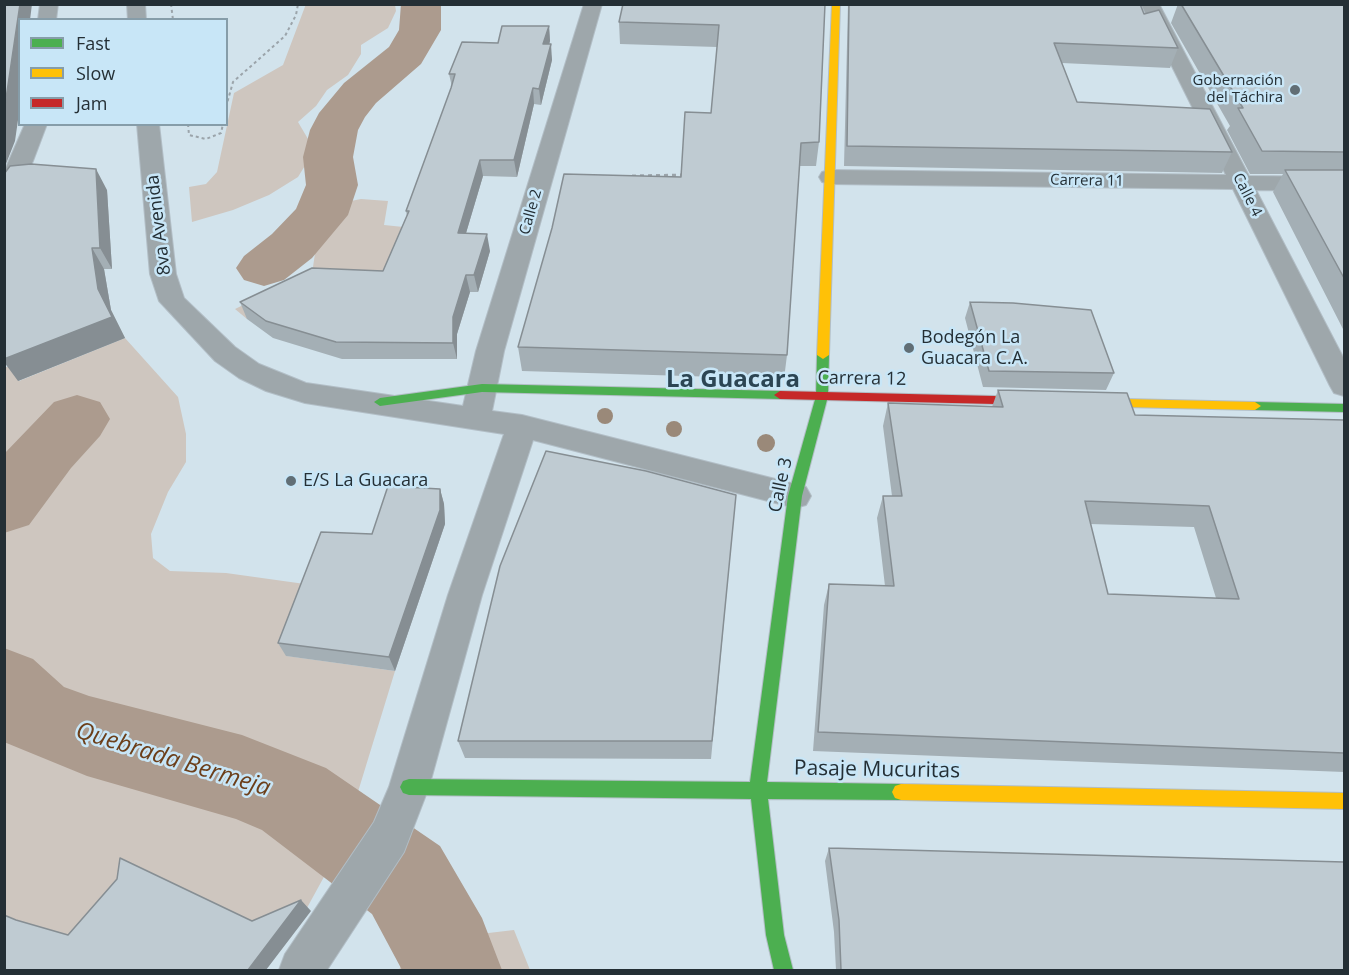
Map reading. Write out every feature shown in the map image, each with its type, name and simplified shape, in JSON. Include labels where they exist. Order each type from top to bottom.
[{"type":"street","name":"Calle 2","points":[[475,421],[493,340],[593,4]]},
{"type":"street","name":"Calle 3","points":[[783,970],[775,935],[758,789],[795,496],[822,396],[836,4]]},
{"type":"street","points":[[1143,4],[1158,5]]},
{"type":"street","name":"Calle 4","points":[[1158,5],[1241,183],[1344,386]]},
{"type":"street","points":[[4,194],[22,161],[35,126]]},
{"type":"street","name":"8va Avenida","points":[[148,126],[163,274],[172,302],[225,354],[276,384],[337,399],[380,402],[475,421],[522,426],[795,496]]},
{"type":"street","name":"Carrera 11","points":[[830,177],[1344,184]]},
{"type":"street","name":"Carrera 12","points":[[380,402],[482,388],[1344,408]]},
{"type":"street","points":[[301,970],[388,837],[409,787],[465,595],[522,426]]},
{"type":"street","name":"Pasaje Mucuritas","points":[[409,787],[758,789],[1344,801]]},
{"type":"path","points":[[228,100],[233,82],[285,36],[296,15],[298,4]]},
{"type":"path","points":[[188,126],[189,135],[206,139],[216,137],[221,133],[223,126]]},
{"type":"path","points":[[621,176],[693,175]]},
{"type":"shaded area","points":[[306,4],[395,5],[396,11],[388,28],[361,45],[361,54],[348,75],[327,90],[316,106],[298,122],[311,144],[306,164],[298,177],[269,195],[233,210],[192,222],[189,187],[206,184],[217,172],[234,93],[283,65]]},
{"type":"shaded area","points":[[361,199],[388,201],[384,225],[413,228],[388,287],[247,319],[235,309],[305,275],[313,267],[317,240],[340,207]]},
{"type":"shaded area","points":[[125,338],[178,397],[186,434],[186,462],[168,492],[151,534],[153,558],[170,571],[226,573],[312,585],[287,656],[395,671],[342,844],[291,937],[281,924],[84,944],[5,917],[5,367],[12,367],[19,381]]},
{"type":"shaded area","points":[[514,930],[530,970],[399,970],[412,942]]},
{"type":"building","points":[[4,4],[20,4],[4,112]]},
{"type":"building","points":[[623,4],[825,4],[819,142],[801,143],[787,355],[518,347],[552,228],[564,174],[681,177],[685,112],[711,113],[719,25],[619,22]]},
{"type":"building","points":[[849,4],[1140,4],[1144,14],[1159,10],[1178,48],[1054,43],[1077,102],[1210,109],[1232,152],[847,146]]},
{"type":"building","points":[[1181,4],[1344,4],[1344,152],[1262,151],[1238,108],[1243,108]]},
{"type":"building","points":[[502,26],[549,26],[543,44],[551,44],[539,89],[533,88],[514,160],[480,160],[458,233],[487,234],[474,275],[466,275],[453,317],[453,343],[336,342],[266,321],[240,302],[312,268],[383,271],[409,211],[406,211],[451,88],[455,74],[449,74],[462,42],[498,43]]},
{"type":"building","points":[[31,164],[96,169],[100,248],[92,248],[98,289],[112,317],[4,359],[4,174],[10,166]]},
{"type":"building","points":[[1285,170],[1344,170],[1344,278]]},
{"type":"building","points":[[970,302],[1013,303],[1091,310],[1114,373],[989,371]]},
{"type":"building","points":[[998,390],[1127,393],[1135,415],[1344,420],[1344,753],[818,732],[829,584],[894,586],[883,496],[902,496],[888,403],[1003,407]],"holes":[[[1085,501],[1209,506],[1239,599],[1108,594]]]},
{"type":"building","points":[[546,451],[646,471],[736,495],[712,741],[458,741],[500,566]]},
{"type":"building","points":[[388,486],[440,489],[440,510],[389,657],[278,643],[321,532],[372,534]]},
{"type":"building","points":[[829,848],[1344,862],[1344,970],[841,970],[839,920]]},
{"type":"building","points":[[120,858],[252,921],[301,900],[248,970],[4,970],[4,915],[68,935],[117,879]]},
{"type":"waterway","name":"Quebrada Bermeja","points":[[264,268],[292,246],[321,215],[332,185],[328,157],[334,130],[343,113],[360,93],[406,55],[420,30],[421,4]]},
{"type":"waterway","name":"Quebrada Bermeja","points":[[4,505],[47,450],[77,419]]},
{"type":"waterway","name":"Quebrada Bermeja","points":[[4,685],[34,714],[87,736],[242,778],[294,799],[406,880],[447,953],[452,970]]},
{"type":"traffic: fast","points":[[783,970],[775,935],[758,789],[795,496],[822,396],[823,355]]},
{"type":"traffic: fast","points":[[380,402],[482,388],[780,395]]},
{"type":"traffic: fast","points":[[1255,406],[1344,408]]},
{"type":"traffic: fast","points":[[409,787],[901,792]]},
{"type":"traffic: slow","points":[[823,355],[836,4]]},
{"type":"traffic: slow","points":[[995,400],[1255,406]]},
{"type":"traffic: slow","points":[[901,792],[1344,801]]},
{"type":"traffic: jam","points":[[780,395],[995,400]]},
{"type":"place","name":"Gobernación del Táchira","points":[[1295,90]]},
{"type":"place","name":"Bodegón La Guacara C.A.","points":[[909,348]]},
{"type":"place","name":"E/S La Guacara","points":[[291,481]]},
{"type":"district","name":"La Guacara","points":[[733,380]]}]
